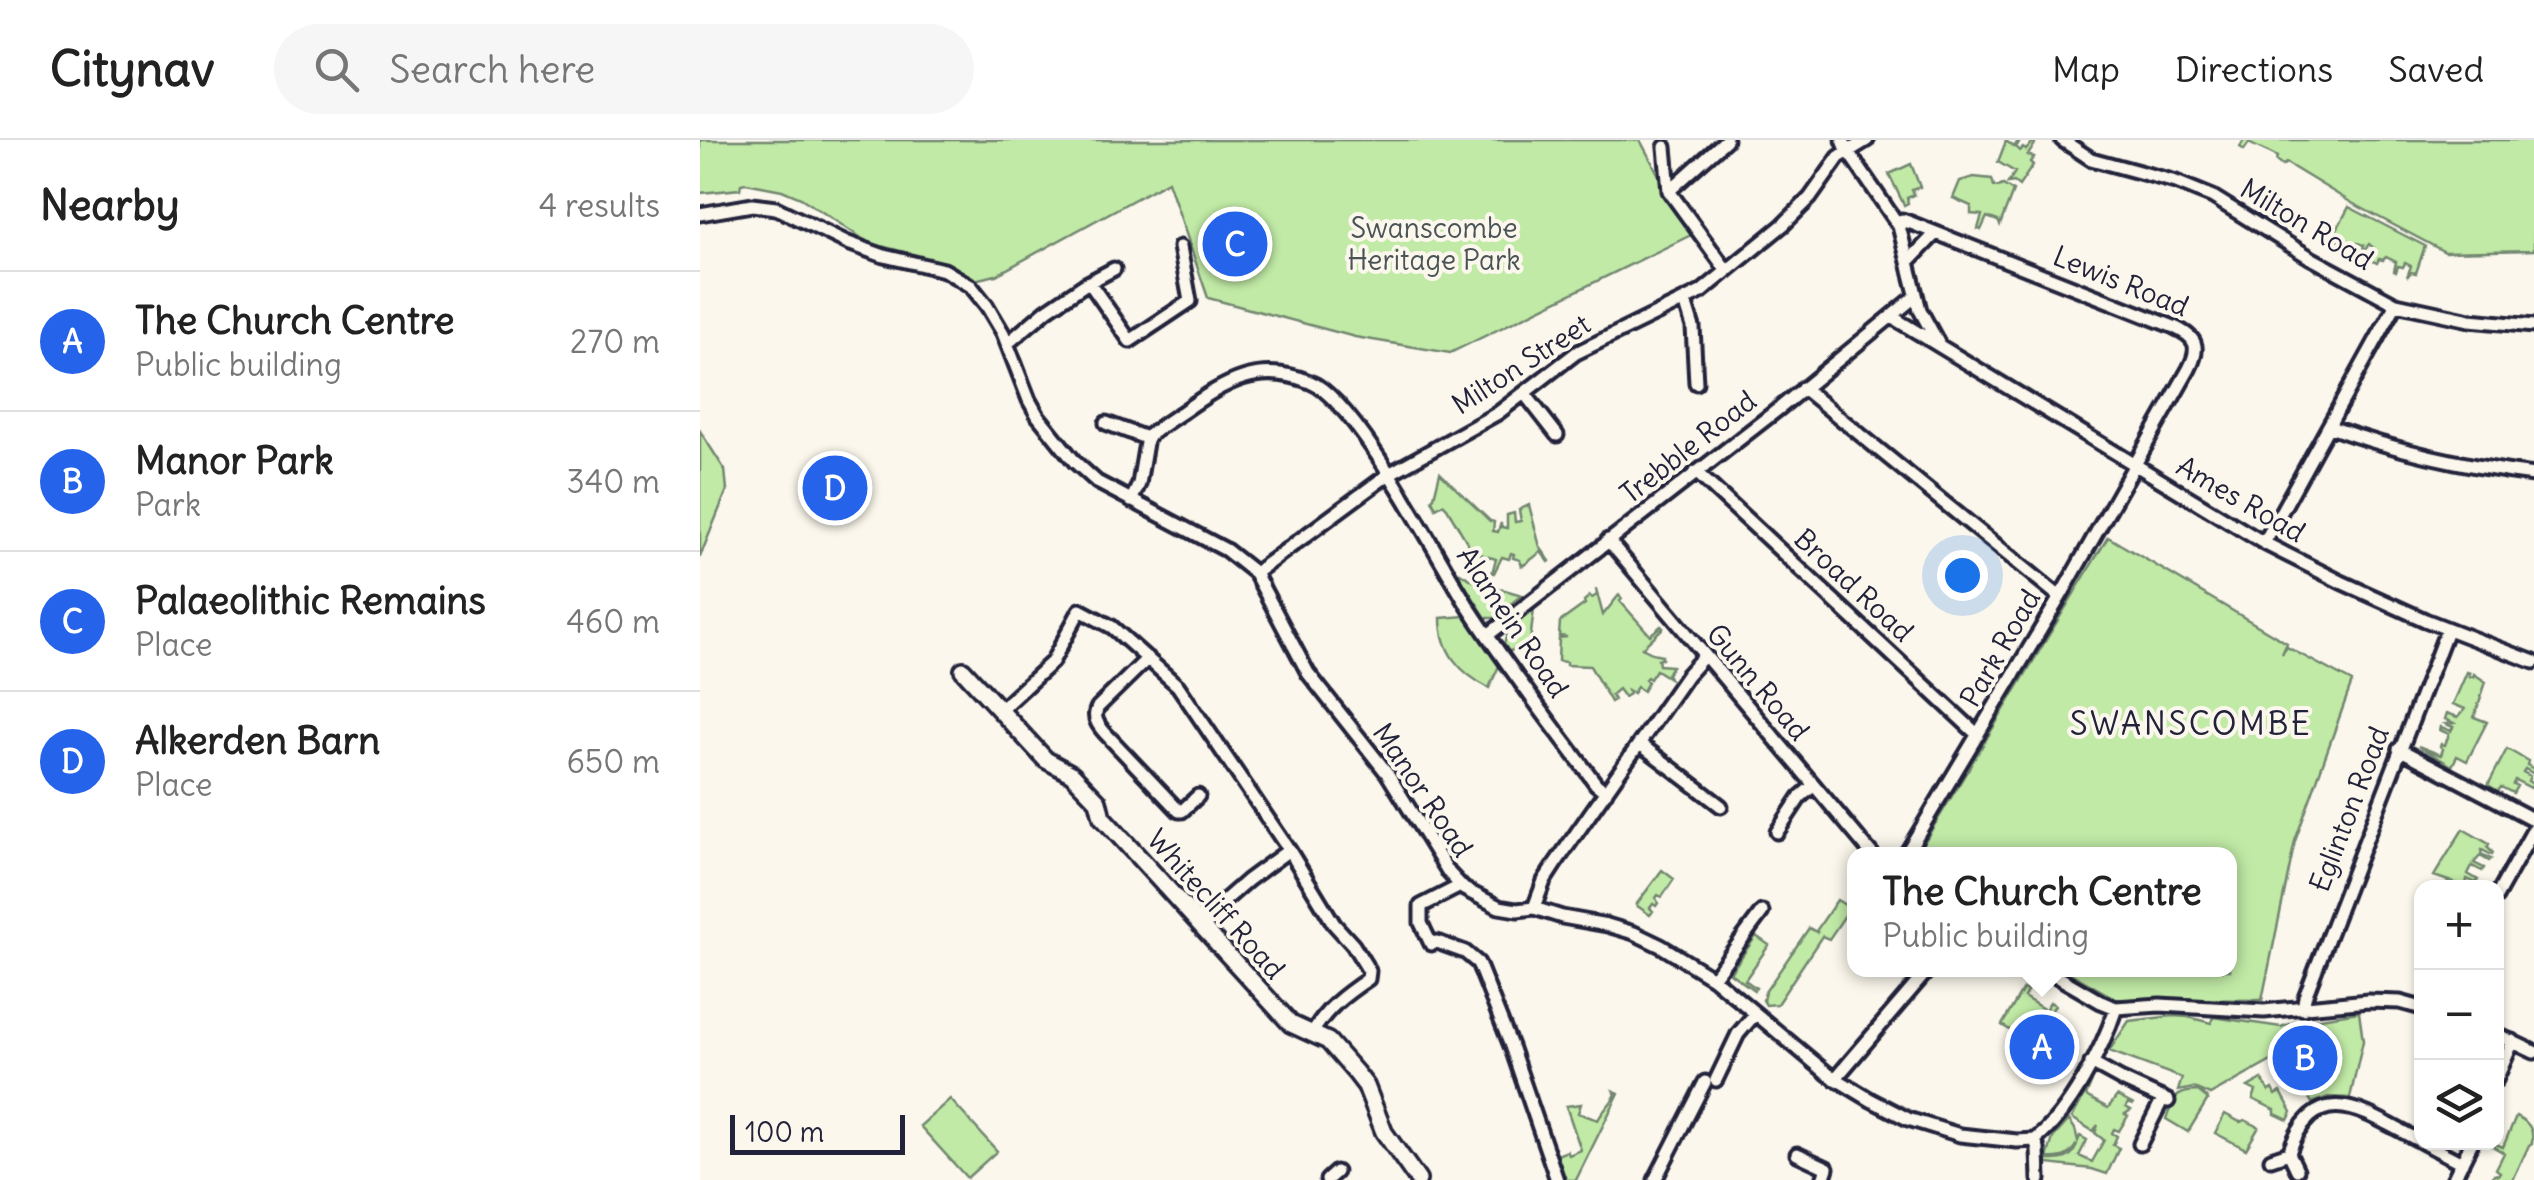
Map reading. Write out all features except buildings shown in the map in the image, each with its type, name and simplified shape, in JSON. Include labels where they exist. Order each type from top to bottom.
[{"type":"street","points":[[1669,190],[1726,140]]},
{"type":"street","points":[[1866,140],[1845,145],[1902,231],[1916,296],[1924,320],[1940,346]]},
{"type":"street","name":"Milton Road","points":[[2062,140],[2091,159],[2176,182],[2213,197],[2311,258],[2396,304],[2470,320],[2534,326]]},
{"type":"street","name":"Milton Street","points":[[1256,573],[1389,474],[1487,420],[1584,348],[1698,294],[1801,208],[1845,145]]},
{"type":"street","points":[[1665,147],[1669,190],[1727,271]]},
{"type":"street","name":"Manor Road","points":[[700,214],[769,206],[863,249],[949,272],[980,295],[1008,342],[1029,400],[1054,439],[1097,482],[1228,551],[1256,573],[1308,673],[1387,773],[1460,886],[1499,907],[1534,908],[1634,934],[1679,956],[1713,978],[1836,1078],[1887,1110],[1942,1131],[1989,1139],[2035,1140]]},
{"type":"street","name":"Lewis Road","points":[[1897,222],[1903,220],[1936,232],[2192,337],[2196,346],[2193,362],[2135,466]]},
{"type":"street","points":[[1909,261],[1936,232]]},
{"type":"street","points":[[1089,282],[1130,341],[1190,302],[1180,247]]},
{"type":"street","points":[[1008,342],[1038,316],[1114,270]]},
{"type":"street","name":"Trebble Road","points":[[1488,635],[1916,296]]},
{"type":"street","points":[[1685,301],[1693,327],[1696,382]]},
{"type":"street","points":[[2264,543],[2396,304]]},
{"type":"street","name":"Ames Road","points":[[1892,318],[2264,543],[2447,630],[2534,662]]},
{"type":"street","name":"Alamein Road","points":[[1146,438],[1231,381],[1282,374],[1311,382],[1328,392],[1389,474],[1488,635],[1606,792]]},
{"type":"street","points":[[1803,388],[2060,597]]},
{"type":"street","points":[[1525,394],[1557,434]]},
{"type":"street","points":[[1106,423],[1146,438],[1139,484],[1130,500]]},
{"type":"street","points":[[2330,427],[2434,459],[2534,475]]},
{"type":"street","name":"Park Road","points":[[1910,847],[2135,466]]},
{"type":"street","name":"Broad Road","points":[[1696,472],[1978,735]]},
{"type":"street","name":"Gunn Road","points":[[1608,540],[1866,847]]},
{"type":"street","points":[[1000,710],[1052,662],[1080,610],[1112,627],[1178,686],[1370,973],[1325,1013],[1312,1034]]},
{"type":"street","name":"Eglinton Road","points":[[2303,1008],[2447,630]]},
{"type":"street","points":[[1534,908],[1548,874],[1704,656]]},
{"type":"street","points":[[1148,658],[1098,707],[1096,720],[1178,811],[1198,796]]},
{"type":"street","name":"Whitecliff Road","points":[[963,670],[1046,760],[1072,774],[1098,801],[1102,817],[1291,1024],[1328,1041],[1364,1084],[1384,1132],[1418,1180]]},
{"type":"street","points":[[1640,744],[1721,806]]},
{"type":"street","points":[[2400,749],[2534,820]]},
{"type":"street","points":[[1777,832],[1802,794],[1813,786]]},
{"type":"street","points":[[2504,883],[2534,829]]},
{"type":"street","points":[[1199,923],[1290,850]]},
{"type":"street","points":[[1460,886],[1421,906],[1421,922],[1432,944],[1437,942],[1465,952],[1478,963],[1558,1180]]},
{"type":"street","points":[[1713,978],[1762,912]]},
{"type":"street","points":[[1836,1078],[1922,977]]},
{"type":"street","points":[[2058,977],[2116,1008],[2160,1005],[2259,1012],[2368,1001],[2414,1006]]},
{"type":"street","points":[[2039,1180],[2035,1140],[2060,1115],[2091,1063],[2116,1008]]},
{"type":"street","points":[[1655,1180],[1738,1034],[1755,1014]]},
{"type":"street","points":[[2504,1038],[2534,1052]]},
{"type":"street","points":[[2504,1060],[2512,1041]]},
{"type":"street","points":[[2091,1063],[2161,1098]]},
{"type":"street","points":[[2140,1144],[2161,1098],[2159,1078]]},
{"type":"street","points":[[2298,1170],[2289,1153],[2296,1134],[2304,1120],[2331,1106],[2356,1109],[2414,1138]]},
{"type":"street","points":[[2437,1150],[2462,1163]]},
{"type":"street","points":[[2453,1180],[2468,1150]]},
{"type":"street","points":[[2271,1160],[2289,1153]]},
{"type":"street","points":[[1796,1154],[1827,1168],[1823,1180]]},
{"type":"green space","name":"Swanscombe Heritage Park","points":[[700,140],[1640,140],[1691,235],[1450,353],[1355,337],[1208,298],[1168,181],[996,275],[974,280],[920,256],[869,243],[801,198],[782,190],[746,183],[740,189],[700,193]]},
{"type":"green space","points":[[2019,140],[2016,147],[2020,151],[2035,144],[2028,155],[2034,157],[2030,162],[2033,165],[2019,186],[2008,183],[2015,172],[1998,162],[2006,141],[2014,147]]},
{"type":"green space","points":[[2244,140],[2534,140],[2534,250],[2445,252],[2286,163],[2282,166],[2270,153],[2249,143],[2244,150],[2240,147]]},
{"type":"green space","points":[[1911,164],[1920,187],[1912,190],[1914,195],[1904,205],[1889,174]]},
{"type":"green space","points":[[1974,177],[1992,179],[1994,186],[2003,185],[2013,191],[2000,225],[1987,217],[1978,229],[1982,215],[1971,214],[1971,206],[1953,198],[1960,181]]},
{"type":"green space","points":[[2349,207],[2425,246],[2416,273],[2407,277],[2411,266],[2405,263],[2394,271],[2396,262],[2386,257],[2377,263],[2371,260],[2375,249],[2369,244],[2365,250],[2364,245],[2357,243],[2353,250],[2353,244],[2343,237],[2337,241],[2340,233],[2336,231]]},
{"type":"green space","points":[[700,431],[725,470],[727,490],[700,557]]},
{"type":"green space","points":[[1440,473],[1494,522],[1493,531],[1498,532],[1501,523],[1501,527],[1507,528],[1507,515],[1514,513],[1515,522],[1521,521],[1519,510],[1529,505],[1540,547],[1550,561],[1541,552],[1522,567],[1511,553],[1509,559],[1502,557],[1492,573],[1496,559],[1477,553],[1474,558],[1466,550],[1470,547],[1447,508],[1443,504],[1436,508],[1432,499]]},
{"type":"green space","points":[[2108,537],[2287,643],[2282,654],[2287,647],[2352,682],[2295,841],[2262,1000],[2116,999],[2077,977],[2237,977],[2237,847],[1921,847]]},
{"type":"green space","points":[[1460,573],[1522,595],[1501,618],[1486,618]]},
{"type":"green space","points":[[1596,589],[1603,615],[1619,595],[1650,635],[1663,628],[1642,648],[1662,655],[1659,665],[1672,666],[1669,678],[1656,670],[1650,679],[1645,679],[1648,682],[1643,691],[1637,687],[1633,693],[1628,690],[1624,697],[1618,689],[1611,695],[1611,702],[1590,666],[1558,661],[1559,638],[1567,637],[1559,636],[1560,622],[1590,596],[1597,595]]},
{"type":"green space","points":[[1534,609],[1530,642],[1508,652],[1504,644],[1509,628]]},
{"type":"green space","points":[[1465,616],[1498,662],[1489,688],[1461,668],[1444,641],[1441,618]]},
{"type":"green space","points":[[2467,672],[2486,682],[2474,717],[2487,722],[2467,761],[2457,756],[2452,766],[2418,746],[2441,755],[2440,746],[2445,745],[2449,734],[2441,727],[2451,731],[2453,727],[2446,724],[2454,723],[2445,719],[2447,713],[2458,717],[2465,709],[2453,704]]},
{"type":"green space","points":[[2507,749],[2534,769],[2534,774],[2525,769],[2523,772],[2530,776],[2531,788],[2515,780],[2513,793],[2488,785]]},
{"type":"green space","points":[[2463,829],[2489,844],[2492,855],[2482,850],[2481,854],[2491,859],[2480,856],[2474,863],[2484,868],[2482,871],[2472,866],[2468,874],[2478,880],[2434,876]]},
{"type":"green space","points":[[1662,870],[1674,879],[1662,897],[1656,898],[1658,903],[1650,908],[1650,915],[1636,905]]},
{"type":"green space","points":[[1837,900],[1847,906],[1847,912],[1829,939],[1822,936],[1777,1004],[1766,1005],[1765,992],[1809,928],[1816,931]]},
{"type":"green space","points":[[1756,936],[1769,945],[1745,980],[1754,990],[1730,973]]},
{"type":"green space","points":[[2023,989],[2027,991],[2024,997],[2045,1010],[2050,1002],[2055,1005],[2038,1034],[2020,1026],[2016,1034],[2002,1025]]},
{"type":"green space","points":[[2359,1012],[2363,1041],[2350,1098],[2328,1097],[2312,1103],[2285,1057],[2294,1022]]},
{"type":"green space","points":[[2173,1016],[2211,1023],[2213,1017],[2292,1026],[2282,1055],[2210,1095],[2194,1088],[2178,1091],[2182,1078],[2109,1051],[2129,1021]]},
{"type":"green space","points":[[2262,1079],[2269,1091],[2273,1089],[2276,1095],[2281,1092],[2292,1112],[2288,1120],[2253,1099],[2256,1091],[2248,1087]]},
{"type":"green space","points":[[2092,1081],[2086,1096],[2108,1108],[2117,1096],[2134,1105],[2128,1103],[2128,1116],[2119,1131],[2114,1129],[2112,1133],[2117,1136],[2113,1145],[2119,1148],[2107,1174],[2047,1164],[2047,1160],[2066,1158],[2075,1149],[2077,1144],[2065,1156],[2047,1158],[2053,1138],[2069,1120],[2078,1141],[2080,1136],[2087,1140],[2079,1156],[2092,1162],[2104,1140],[2095,1133],[2098,1125],[2093,1131],[2072,1118]]},
{"type":"green space","points":[[1614,1091],[1619,1093],[1576,1180],[1566,1180],[1557,1155],[1581,1150],[1566,1106],[1581,1104],[1578,1113],[1598,1120],[1616,1094]]},
{"type":"green space","points":[[2198,1091],[2208,1099],[2188,1132],[2166,1119],[2176,1098]]},
{"type":"green space","points":[[950,1099],[997,1151],[967,1178],[920,1126]]},
{"type":"green space","points":[[2225,1114],[2259,1127],[2246,1149],[2215,1133]]},
{"type":"green space","points":[[2516,1116],[2529,1126],[2532,1143],[2513,1180],[2491,1180],[2500,1172],[2496,1169],[2504,1153],[2499,1150],[2504,1150]]},
{"type":"place","name":"Palaeolithic Remains","points":[[1235,244]]},
{"type":"place","name":"Alkerden Barn","points":[[835,488]]},
{"type":"place","name":"The Church Centre","points":[[2042,1047]]},
{"type":"place","name":"Manor Park","points":[[2305,1058]]},
{"type":"district","name":"SWANSCOMBE","points":[[2191,724]]}]
